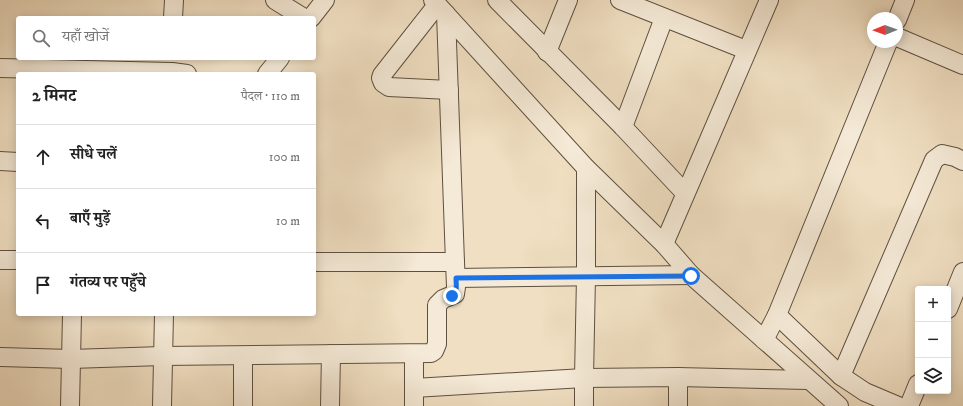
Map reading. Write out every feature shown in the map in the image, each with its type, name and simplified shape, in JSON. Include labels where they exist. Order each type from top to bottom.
[{"type":"street","points":[[173,16],[174,0]]},
{"type":"street","points":[[275,0],[301,16]]},
{"type":"street","points":[[313,16],[325,0]]},
{"type":"street","points":[[497,0],[623,127],[685,193]]},
{"type":"street","points":[[547,52],[568,0]]},
{"type":"street","points":[[620,0],[746,50]]},
{"type":"street","points":[[664,244],[746,50],[769,0]]},
{"type":"street","points":[[900,12],[905,0]]},
{"type":"street","points":[[439,6],[382,74],[381,78],[382,83],[389,87],[449,90]]},
{"type":"street","points":[[0,357],[71,358],[414,354],[431,353],[434,351],[436,348],[437,305],[443,299],[455,294],[449,90],[439,6]]},
{"type":"street","points":[[439,6],[586,168],[664,244],[691,276],[839,406]]},
{"type":"street","points":[[623,127],[664,18]]},
{"type":"street","points":[[903,40],[963,65]]},
{"type":"street","points":[[764,340],[777,315],[886,48]]},
{"type":"street","points":[[269,72],[278,60]]},
{"type":"street","points":[[0,68],[177,68]]},
{"type":"street","points":[[841,376],[934,160],[942,154],[955,157],[963,161]]},
{"type":"street","points":[[0,161],[16,162]]},
{"type":"street","points":[[584,406],[586,168]]},
{"type":"street","points":[[0,260],[16,260]]},
{"type":"street","points":[[316,262],[586,276],[691,276]]},
{"type":"street","points":[[951,302],[963,272]]},
{"type":"street","points":[[777,315],[841,376],[865,392],[898,406]]},
{"type":"street","points":[[70,406],[72,316]]},
{"type":"street","points":[[162,406],[164,316]]},
{"type":"street","points":[[330,406],[331,354]]},
{"type":"street","points":[[414,354],[414,406]]},
{"type":"street","points":[[243,356],[243,406]]},
{"type":"street","points":[[414,388],[584,378],[678,377],[808,380]]},
{"type":"street","points":[[678,377],[678,406]]},
{"type":"street","points":[[909,406],[915,391]]},
{"type":"route","points":[[452,296],[456,291],[456,278],[691,276]]}]
